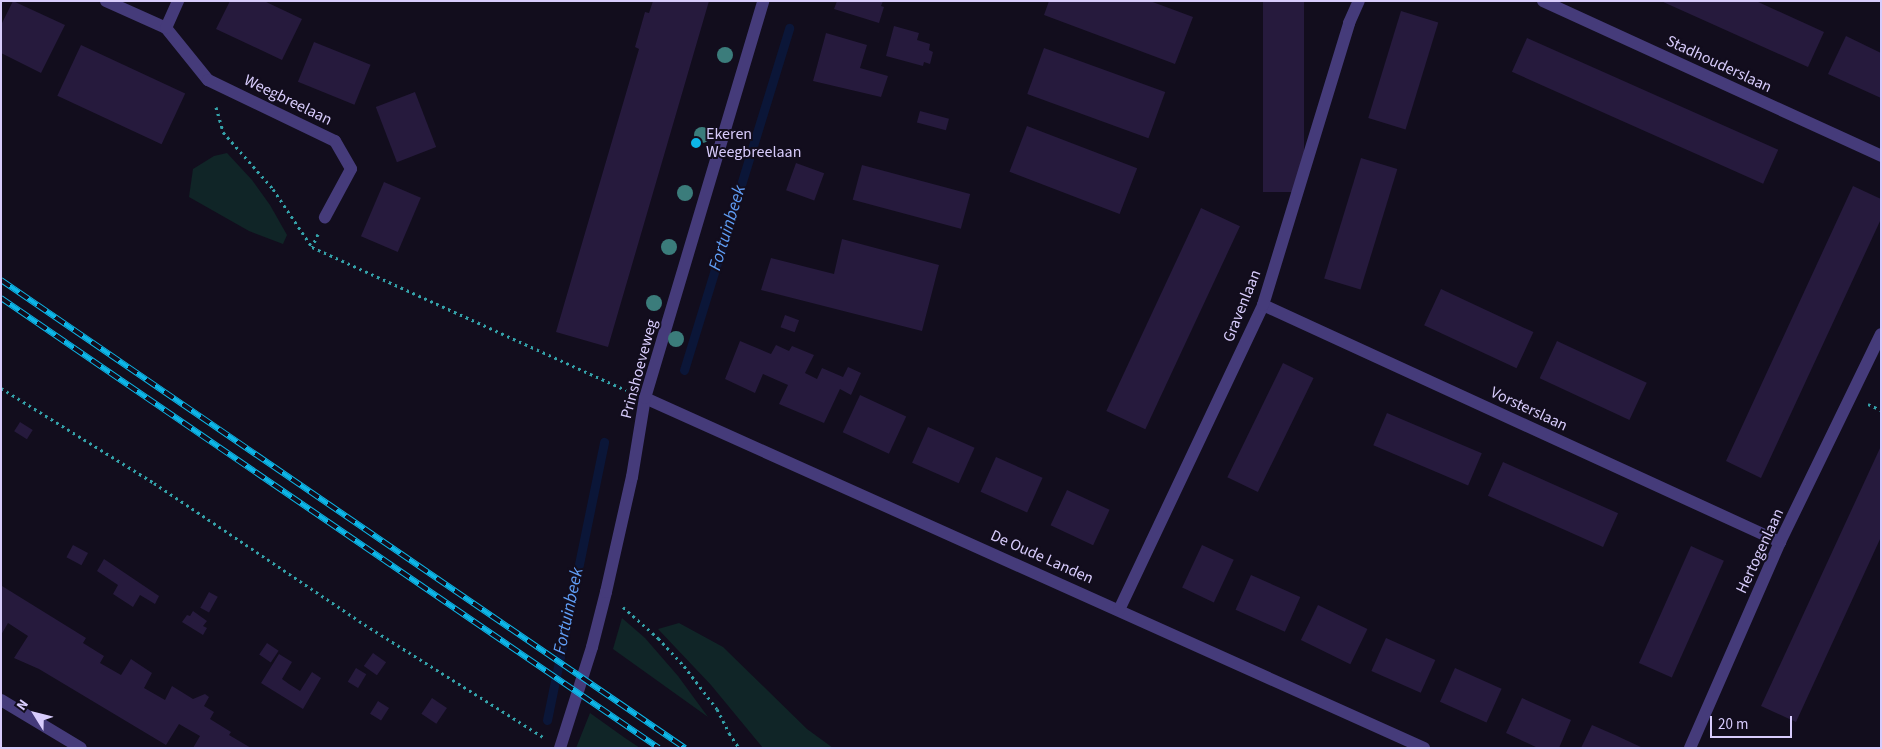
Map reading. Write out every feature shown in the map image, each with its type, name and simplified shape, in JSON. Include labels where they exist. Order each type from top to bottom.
[{"type":"street","name":"Weegbreelaan","points":[[106,1],[166,28],[208,80],[334,141],[351,168],[325,217]]},
{"type":"street","points":[[166,28],[178,1]]},
{"type":"street","name":"Prinshoeveweg","points":[[560,748],[592,647],[606,592],[632,477],[645,398],[763,1]]},
{"type":"street","name":"Gravenlaan","points":[[1119,610],[1263,305],[1350,23],[1359,1]]},
{"type":"street","name":"Stadhouderslaan","points":[[1544,1],[1881,156]]},
{"type":"street","name":"Vorsterslaan","points":[[1263,305],[1780,542]]},
{"type":"street","name":"Hertogenlaan","points":[[1690,748],[1780,542],[1881,334]]},
{"type":"street","name":"Hertogenlaan","points":[[1865,370],[1881,359]]},
{"type":"street","name":"De Oude Landen","points":[[645,398],[1424,748]]},
{"type":"street","points":[[1,700],[81,748]]},
{"type":"path","points":[[208,80],[222,132],[273,189],[312,247],[645,398]]},
{"type":"path","points":[[312,247],[325,217]]},
{"type":"path","points":[[1,388],[154,484],[359,621],[560,748]]},
{"type":"path","points":[[606,592],[658,638],[684,666],[717,709],[739,748]]},
{"type":"green space","points":[[227,153],[252,180],[270,205],[287,235],[283,244],[249,231],[189,197],[193,169],[214,156]]},
{"type":"green space","points":[[622,618],[645,638],[678,676],[708,717],[613,649]]},
{"type":"green space","points":[[679,623],[723,647],[807,729],[833,748],[763,748],[711,685],[658,629]]},
{"type":"green space","points":[[590,713],[625,738],[640,748],[576,748]]},
{"type":"building","points":[[13,1],[65,25],[41,73],[1,53],[1,25]]},
{"type":"building","points":[[230,1],[264,1],[302,19],[282,60],[216,29]]},
{"type":"building","points":[[653,1],[709,1],[608,347],[556,332],[639,49],[635,47],[645,12],[649,13]]},
{"type":"building","points":[[837,1],[883,1],[881,6],[884,7],[879,23],[834,9]]},
{"type":"building","points":[[1049,1],[1150,1],[1193,17],[1175,64],[1044,15]]},
{"type":"building","points":[[1263,1],[1304,1],[1304,192],[1263,192]]},
{"type":"building","points":[[1661,1],[1756,1],[1824,32],[1808,67]]},
{"type":"building","points":[[1401,11],[1438,22],[1406,130],[1368,118]]},
{"type":"building","points":[[894,26],[919,33],[917,40],[930,44],[929,50],[933,52],[930,64],[924,62],[923,66],[886,56]]},
{"type":"building","points":[[826,33],[867,45],[860,68],[888,76],[881,97],[813,81]]},
{"type":"building","points":[[1846,36],[1881,53],[1881,98],[1828,74]]},
{"type":"building","points":[[1527,38],[1778,150],[1763,184],[1512,72]]},
{"type":"building","points":[[314,42],[371,65],[354,105],[298,82]]},
{"type":"building","points":[[81,45],[185,94],[162,144],[57,96]]},
{"type":"building","points":[[1044,48],[1165,92],[1148,138],[1027,94]]},
{"type":"building","points":[[415,92],[436,147],[397,162],[376,107]]},
{"type":"building","points":[[920,111],[949,119],[946,130],[917,123]]},
{"type":"building","points":[[1027,126],[1137,168],[1120,214],[1009,172]]},
{"type":"building","points":[[1361,158],[1397,169],[1361,290],[1324,278]]},
{"type":"building","points":[[796,163],[824,173],[814,201],[786,190]]},
{"type":"building","points":[[862,165],[970,194],[961,229],[853,200]]},
{"type":"building","points":[[384,182],[421,198],[398,252],[361,236]]},
{"type":"building","points":[[1853,186],[1881,199],[1881,219],[1761,478],[1726,461]]},
{"type":"building","points":[[1201,208],[1240,226],[1145,429],[1106,411]]},
{"type":"building","points":[[842,239],[939,265],[922,331],[761,290],[771,258],[834,274]]},
{"type":"building","points":[[1441,289],[1533,332],[1517,368],[1424,325]]},
{"type":"building","points":[[785,315],[799,320],[795,332],[781,327]]},
{"type":"building","points":[[740,341],[771,354],[776,345],[789,351],[792,346],[814,355],[805,373],[817,379],[822,368],[843,377],[848,367],[861,373],[851,395],[840,389],[824,423],[779,404],[788,385],[763,374],[755,393],[725,379]]},
{"type":"building","points":[[1557,341],[1647,383],[1629,420],[1540,378]]},
{"type":"building","points":[[1283,363],[1314,378],[1258,492],[1227,477]]},
{"type":"building","points":[[860,395],[906,417],[889,454],[843,432]]},
{"type":"building","points":[[1387,413],[1482,453],[1468,485],[1373,445]]},
{"type":"building","points":[[20,422],[33,430],[27,439],[14,431]]},
{"type":"building","points":[[928,427],[975,448],[959,483],[912,463]]},
{"type":"building","points":[[1881,446],[1881,537],[1796,722],[1761,706]]},
{"type":"building","points":[[996,457],[1043,478],[1027,512],[981,492]]},
{"type":"building","points":[[1503,462],[1618,513],[1603,547],[1488,496]]},
{"type":"building","points":[[1067,490],[1110,510],[1093,545],[1051,525]]},
{"type":"building","points":[[73,545],[88,553],[81,565],[66,557]]},
{"type":"building","points":[[1202,545],[1234,560],[1214,602],[1182,588]]},
{"type":"building","points":[[1691,546],[1724,561],[1672,678],[1639,663]]},
{"type":"building","points":[[104,559],[159,596],[155,604],[140,595],[133,607],[113,594],[118,585],[97,571]]},
{"type":"building","points":[[1251,575],[1300,597],[1285,632],[1236,610]]},
{"type":"building","points":[[2,586],[86,638],[83,643],[104,656],[100,663],[121,675],[131,659],[152,673],[144,688],[165,700],[172,686],[193,699],[205,694],[209,697],[204,706],[214,712],[210,719],[231,732],[229,735],[251,748],[193,748],[200,736],[179,724],[166,745],[39,669],[14,658],[28,636],[8,623],[1,635]]},
{"type":"building","points":[[209,592],[218,597],[209,613],[200,608]]},
{"type":"building","points":[[1318,605],[1367,629],[1350,664],[1301,640]]},
{"type":"building","points":[[193,611],[207,621],[203,626],[207,628],[203,635],[182,622]]},
{"type":"building","points":[[1386,638],[1435,660],[1421,693],[1371,671]]},
{"type":"building","points":[[267,643],[279,651],[271,662],[259,655]]},
{"type":"building","points":[[373,653],[386,662],[377,675],[364,666]]},
{"type":"building","points":[[279,654],[292,662],[282,679],[300,691],[312,672],[321,678],[303,709],[261,683]]},
{"type":"building","points":[[356,668],[366,674],[358,688],[348,682]]},
{"type":"building","points":[[1455,668],[1502,689],[1487,723],[1440,702]]},
{"type":"building","points":[[432,698],[447,708],[436,724],[421,714]]},
{"type":"building","points":[[1522,698],[1571,720],[1559,748],[1538,748],[1506,733]]},
{"type":"building","points":[[378,701],[389,708],[381,721],[370,714]]},
{"type":"building","points":[[1592,725],[1615,735],[1643,748],[1581,748]]},
{"type":"waterway","name":"Fortuinbeek","points":[[684,370],[789,28]]},
{"type":"waterway","name":"Fortuinbeek","points":[[547,720],[604,442]]},
{"type":"railway","points":[[1,280],[685,748]]},
{"type":"railway","points":[[1,298],[659,748]]},
{"type":"place","name":"Ekeren Weegbreelaan","points":[[696,143]]}]
